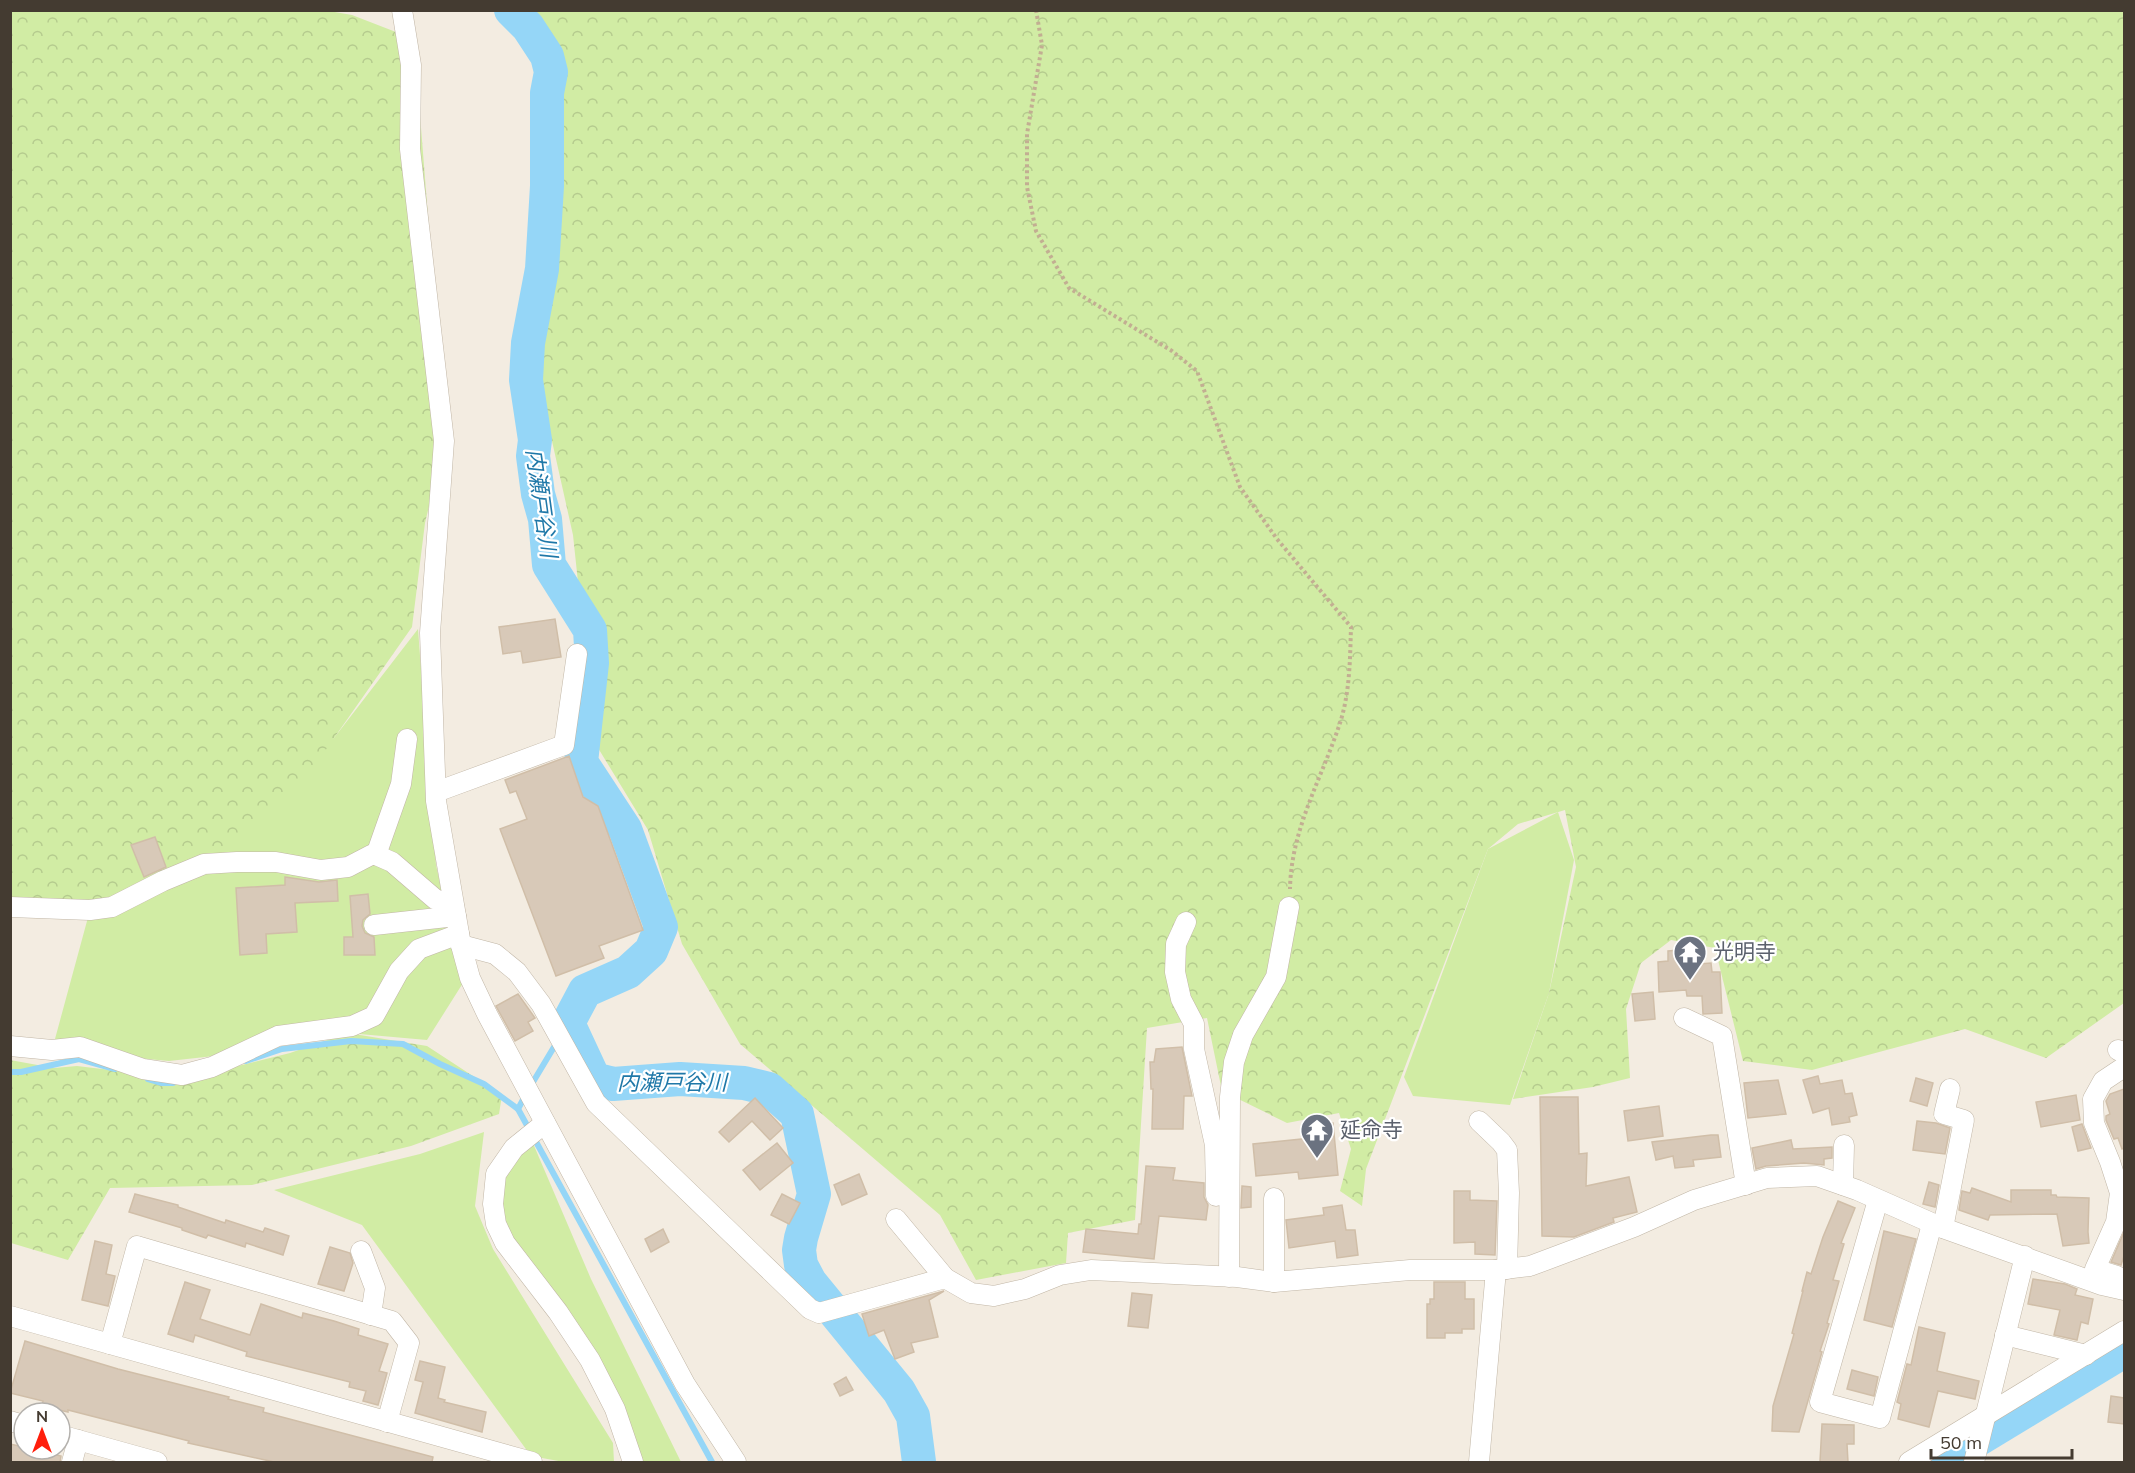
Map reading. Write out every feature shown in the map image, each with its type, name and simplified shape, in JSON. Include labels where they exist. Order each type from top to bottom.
[{"type":"street","points":[[402,10],[411,65],[410,149],[444,441],[430,633],[436,792],[458,925],[470,978],[536,1105],[542,1126],[685,1384],[736,1462]]},
{"type":"street","points":[[436,792],[564,745],[577,654]]},
{"type":"street","points":[[376,855],[401,784],[407,739]]},
{"type":"street","points":[[10,907],[90,910],[112,908],[163,881],[204,864],[276,862],[321,870],[348,867],[371,855],[376,855],[392,862],[435,899],[458,925],[517,972],[541,1004],[596,1103],[810,1309],[819,1313],[945,1278]]},
{"type":"street","points":[[1223,1277],[1230,1097],[1234,1062],[1243,1035],[1276,977],[1289,908]]},
{"type":"street","points":[[1186,922],[1176,944],[1175,972],[1181,999],[1194,1024],[1194,1049],[1215,1145],[1223,1277]]},
{"type":"street","points":[[374,925],[458,925]]},
{"type":"street","points":[[10,1046],[52,1050],[80,1047],[143,1069],[182,1075],[202,1070],[278,1036],[352,1026],[374,1016],[399,971],[419,949],[458,925]]},
{"type":"street","points":[[1684,1018],[1722,1036],[1746,1185]]},
{"type":"street","points":[[2095,1269],[2116,1222],[2120,1175],[2094,1123],[2093,1099],[2103,1081],[2122,1057]]},
{"type":"street","points":[[1878,1200],[1820,1402],[1880,1418],[1938,1226],[1964,1120],[1944,1114],[1950,1089]]},
{"type":"street","points":[[1479,1121],[1507,1150],[1509,1193],[1479,1462]]},
{"type":"street","points":[[542,1126],[514,1148],[496,1174],[493,1204],[496,1224],[505,1243],[558,1312],[590,1360],[615,1409],[633,1462]]},
{"type":"street","points":[[1843,1185],[1844,1145]]},
{"type":"street","points":[[896,1219],[945,1278],[971,1293],[994,1296],[1025,1289],[1060,1275],[1091,1270],[1274,1282],[1410,1270],[1502,1269],[1530,1266],[1634,1227],[1694,1200],[1767,1178],[1817,1176],[1938,1226],[2102,1285],[2124,1290]]},
{"type":"street","points":[[1274,1198],[1274,1282]]},
{"type":"street","points":[[110,1344],[137,1246],[392,1321],[409,1343],[387,1422]]},
{"type":"street","points":[[361,1251],[375,1288],[371,1314]]},
{"type":"street","points":[[2034,1260],[2073,1261],[2124,1278]]},
{"type":"street","points":[[1974,1462],[2006,1335],[2034,1260]]},
{"type":"street","points":[[10,1316],[532,1462]]},
{"type":"street","points":[[1909,1462],[2124,1331]]},
{"type":"street","points":[[2006,1335],[2086,1355]]},
{"type":"street","points":[[72,1439],[157,1462]]},
{"type":"path","points":[[1036,10],[1042,45],[1027,134],[1027,187],[1036,231],[1069,288],[1172,351],[1197,371],[1240,487],[1277,539],[1351,627],[1349,672],[1341,719],[1297,838],[1290,879],[1289,908]]},
{"type":"green space","points":[[10,11],[329,11],[352,15],[414,39],[431,254],[441,456],[425,523],[412,627],[306,778],[220,854],[89,917],[11,913]]},
{"type":"green space","points":[[521,11],[2124,11],[2124,1003],[2046,1058],[1965,1029],[1812,1070],[1743,1061],[1715,948],[1671,940],[1641,963],[1626,1009],[1630,1078],[1593,1087],[1513,1099],[1549,993],[1576,867],[1565,810],[1518,824],[1488,849],[1366,1169],[1362,1206],[1340,1191],[1351,1149],[1339,1113],[1287,1123],[1222,1091],[1207,1018],[1147,1028],[1135,1220],[1068,1233],[1066,1263],[976,1280],[940,1215],[740,1044],[682,944],[648,830],[595,743],[573,535],[535,365],[552,170],[557,72]]},
{"type":"green space","points":[[418,629],[436,865],[463,983],[427,1040],[348,1033],[250,1052],[169,1061],[52,1050],[90,910],[334,738]]},
{"type":"green space","points":[[1558,812],[1574,860],[1549,993],[1510,1105],[1413,1096],[1404,1077],[1488,849]]},
{"type":"green space","points":[[348,1033],[427,1046],[502,1095],[499,1114],[411,1146],[252,1185],[110,1188],[68,1260],[11,1243],[10,1060],[54,1068],[77,1066],[186,1079],[290,1053]]},
{"type":"green space","points":[[484,1132],[475,1206],[493,1249],[613,1443],[614,1462],[564,1462],[531,1456],[362,1225],[274,1190],[420,1154]]},
{"type":"green space","points":[[532,1141],[591,1279],[681,1462],[630,1462],[623,1429],[496,1224],[502,1180]]},
{"type":"building","points":[[555,619],[561,657],[523,663],[521,651],[503,654],[499,627]]},
{"type":"building","points":[[569,756],[583,797],[598,806],[643,930],[599,946],[604,958],[556,976],[500,829],[527,819],[516,791],[510,793],[505,780]]},
{"type":"building","points":[[155,837],[166,867],[144,877],[131,845]]},
{"type":"building","points":[[285,877],[319,882],[337,880],[338,901],[295,903],[297,932],[266,934],[267,953],[240,955],[236,888],[285,885]]},
{"type":"building","points":[[368,894],[370,914],[363,920],[362,926],[365,933],[374,937],[375,955],[344,955],[344,937],[353,937],[350,896]]},
{"type":"building","name":"光明寺","points":[[1693,949],[1693,955],[1699,954],[1699,964],[1711,963],[1712,972],[1720,972],[1722,1013],[1703,1014],[1702,996],[1687,996],[1686,990],[1659,992],[1658,962],[1668,961],[1668,951]]},
{"type":"building","points":[[1653,992],[1655,1019],[1635,1021],[1632,994]]},
{"type":"building","points":[[518,994],[535,1018],[528,1022],[533,1031],[515,1041],[496,1006]]},
{"type":"building","points":[[1182,1047],[1192,1096],[1184,1096],[1183,1129],[1152,1129],[1153,1089],[1151,1089],[1150,1062],[1154,1062],[1156,1049]]},
{"type":"building","points":[[1818,1076],[1820,1084],[1842,1080],[1845,1094],[1852,1093],[1857,1115],[1849,1117],[1850,1122],[1832,1125],[1829,1108],[1813,1113],[1803,1080]]},
{"type":"building","points":[[1916,1078],[1933,1083],[1927,1106],[1910,1101]]},
{"type":"building","points":[[1778,1080],[1786,1114],[1748,1118],[1744,1083]]},
{"type":"building","points":[[2124,1089],[2124,1148],[2122,1149],[2118,1138],[2114,1139],[2106,1120],[2106,1116],[2110,1114],[2106,1101],[2110,1094]]},
{"type":"building","points":[[2076,1095],[2080,1120],[2041,1127],[2036,1102]]},
{"type":"building","points":[[1540,1097],[1578,1097],[1579,1154],[1587,1153],[1586,1186],[1629,1177],[1637,1212],[1613,1218],[1614,1222],[1574,1237],[1542,1236]]},
{"type":"building","points":[[755,1098],[783,1128],[770,1140],[752,1121],[729,1142],[719,1132]]},
{"type":"building","points":[[1659,1106],[1663,1136],[1628,1141],[1624,1111]]},
{"type":"building","points":[[1917,1121],[1936,1123],[1950,1128],[1945,1154],[1913,1150]]},
{"type":"building","points":[[1333,1123],[1338,1175],[1299,1179],[1298,1172],[1256,1176],[1253,1144],[1311,1138],[1310,1126]]},
{"type":"building","points":[[2082,1124],[2091,1148],[2078,1151],[2072,1127]]},
{"type":"building","points":[[1718,1135],[1721,1157],[1693,1160],[1694,1166],[1675,1168],[1673,1156],[1656,1160],[1652,1142]]},
{"type":"building","points":[[1791,1140],[1793,1149],[1832,1147],[1832,1158],[1824,1159],[1824,1165],[1804,1163],[1756,1169],[1752,1148]]},
{"type":"building","points":[[777,1143],[793,1163],[760,1190],[743,1170]]},
{"type":"building","points":[[1146,1166],[1175,1168],[1173,1180],[1204,1183],[1204,1197],[1208,1205],[1206,1220],[1159,1216],[1154,1259],[1083,1252],[1086,1229],[1138,1234],[1139,1224],[1141,1224]]},
{"type":"building","points":[[859,1174],[867,1194],[842,1205],[834,1185]]},
{"type":"building","points":[[1929,1182],[1939,1185],[1935,1207],[1923,1204]]},
{"type":"building","points":[[1242,1186],[1251,1187],[1251,1207],[1241,1208]]},
{"type":"building","points":[[1972,1188],[2011,1202],[2011,1190],[2051,1190],[2051,1195],[2057,1197],[2089,1198],[2089,1243],[2063,1246],[2057,1214],[1990,1215],[1988,1220],[1959,1210],[1962,1191],[1970,1193]]},
{"type":"building","points":[[1454,1191],[1470,1191],[1470,1200],[1497,1201],[1495,1255],[1475,1254],[1475,1242],[1454,1243]]},
{"type":"building","points":[[135,1194],[178,1205],[178,1207],[225,1223],[226,1220],[263,1232],[265,1228],[289,1236],[283,1255],[246,1243],[245,1247],[208,1235],[206,1238],[129,1212]]},
{"type":"building","points":[[782,1194],[800,1203],[789,1224],[771,1215]]},
{"type":"building","points":[[1838,1201],[1855,1208],[1841,1243],[1844,1244],[1833,1280],[1839,1281],[1820,1351],[1822,1352],[1799,1432],[1772,1431],[1773,1406],[1794,1334],[1792,1333],[1807,1272],[1811,1274]]},
{"type":"building","points":[[1342,1205],[1346,1230],[1355,1230],[1358,1255],[1337,1258],[1335,1241],[1289,1248],[1286,1220],[1324,1215],[1323,1208]]},
{"type":"building","points":[[663,1229],[669,1242],[651,1252],[645,1239]]},
{"type":"building","points":[[1884,1231],[1916,1239],[1892,1327],[1864,1320]]},
{"type":"building","points":[[2124,1232],[2124,1256],[2121,1265],[2111,1262]]},
{"type":"building","points":[[95,1241],[112,1245],[106,1274],[115,1276],[108,1306],[82,1300]]},
{"type":"building","points":[[330,1247],[350,1253],[353,1263],[344,1291],[318,1284]]},
{"type":"building","points":[[2033,1279],[2065,1284],[2077,1289],[2075,1295],[2093,1299],[2088,1324],[2081,1322],[2077,1340],[2054,1335],[2060,1310],[2028,1304]]},
{"type":"building","points":[[185,1282],[210,1290],[200,1319],[250,1335],[261,1304],[302,1318],[303,1313],[334,1321],[359,1329],[358,1335],[388,1344],[379,1371],[387,1373],[378,1405],[363,1401],[366,1391],[349,1387],[350,1382],[246,1356],[247,1352],[195,1335],[193,1342],[168,1334]]},
{"type":"building","points":[[1434,1282],[1465,1282],[1465,1299],[1474,1299],[1474,1329],[1462,1329],[1462,1333],[1445,1333],[1445,1338],[1427,1338],[1427,1304],[1430,1304],[1430,1299],[1434,1299]]},
{"type":"building","points":[[944,1291],[929,1300],[938,1337],[911,1343],[914,1352],[895,1359],[884,1330],[869,1336],[862,1314]]},
{"type":"building","points":[[1132,1293],[1152,1295],[1148,1328],[1128,1326]]},
{"type":"building","points":[[1919,1327],[1945,1333],[1937,1371],[1979,1381],[1975,1399],[1938,1391],[1929,1427],[1898,1419],[1901,1404],[1897,1402],[1907,1364],[1911,1365]]},
{"type":"building","points":[[25,1341],[118,1369],[229,1397],[228,1399],[264,1408],[263,1412],[433,1457],[432,1462],[274,1462],[188,1443],[189,1441],[72,1411],[72,1401],[43,1401],[10,1393]]},
{"type":"building","points":[[420,1361],[445,1367],[438,1398],[445,1400],[444,1402],[486,1412],[482,1432],[415,1413],[423,1382],[415,1380]]},
{"type":"building","points":[[1852,1370],[1878,1377],[1874,1396],[1847,1389]]},
{"type":"building","points":[[846,1377],[853,1390],[840,1396],[834,1384]]},
{"type":"building","points":[[2111,1396],[2124,1398],[2124,1424],[2108,1422]]},
{"type":"building","points":[[1822,1424],[1854,1425],[1854,1444],[1847,1444],[1848,1462],[1820,1462]]},
{"type":"building","points":[[10,1444],[12,1444],[12,1461],[60,1461],[60,1462],[10,1462]]},
{"type":"waterway","name":"内瀬戸谷川","points":[[511,10],[528,27],[547,56],[551,72],[547,93],[547,186],[542,269],[528,343],[526,380],[535,440],[533,456],[538,494],[545,519],[549,565],[590,630],[592,663],[581,762],[625,829],[661,927],[651,951],[628,972],[585,991],[568,1023],[594,1079],[613,1084],[680,1079],[744,1083],[769,1089],[797,1114],[814,1194],[801,1238],[799,1250],[801,1265],[810,1282],[899,1391],[913,1416],[919,1462]]},
{"type":"waterway","points":[[246,1061],[282,1049],[351,1041],[403,1044],[484,1084],[518,1109],[525,1096]]},
{"type":"waterway","points":[[530,1087],[557,1042]]},
{"type":"waterway","points":[[10,1072],[21,1072],[79,1059],[115,1069]]},
{"type":"waterway","points":[[148,1079],[173,1083]]},
{"type":"waterway","points":[[518,1109],[712,1462]]},
{"type":"waterway","name":"内瀬戸谷川","points":[[1941,1462],[2124,1351]]},
{"type":"place","name":"光明寺","points":[[1690,981]]},
{"type":"place","name":"延命寺","points":[[1317,1159]]}]
